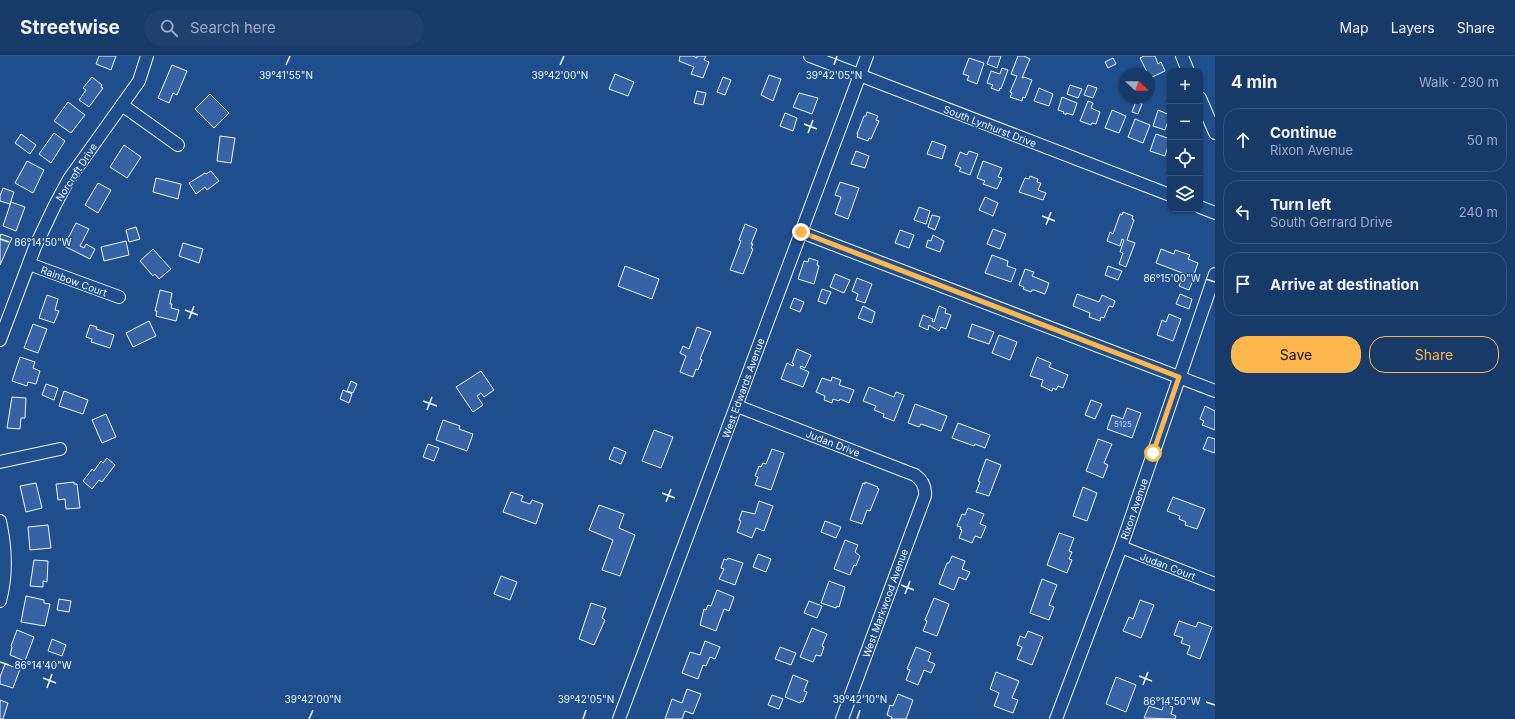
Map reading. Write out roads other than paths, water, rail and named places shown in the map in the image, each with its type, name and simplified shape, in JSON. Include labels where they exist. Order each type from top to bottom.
[{"type":"street","name":"Norcroft Drive","points":[[0,340],[38,241],[59,196],[138,81],[147,56]]},
{"type":"street","name":"South Lynhurst Drive","points":[[810,56],[1167,195]]},
{"type":"street","name":"West Edwards Avenue","points":[[619,719],[867,56]]},
{"type":"street","points":[[1182,56],[1187,68]]},
{"type":"street","points":[[1203,104],[1215,133]]},
{"type":"street","points":[[122,105],[178,145]]},
{"type":"street","points":[[1203,208],[1215,213]]},
{"type":"street","points":[[801,232],[1215,390]]},
{"type":"street","name":"Rainbow Court","points":[[29,264],[119,297]]},
{"type":"street","name":"Rixon Avenue","points":[[1056,719],[1121,548],[1215,274]]},
{"type":"street","name":"Judan Drive","points":[[737,406],[914,475],[920,479],[924,486]]},
{"type":"street","points":[[0,462],[60,449]]},
{"type":"street","name":"West Markwood Avenue","points":[[842,719],[925,496],[924,486]]},
{"type":"street","points":[[0,521],[5,554],[4,584],[0,601]]},
{"type":"street","name":"Judan Court","points":[[1121,548],[1215,584]]}]
